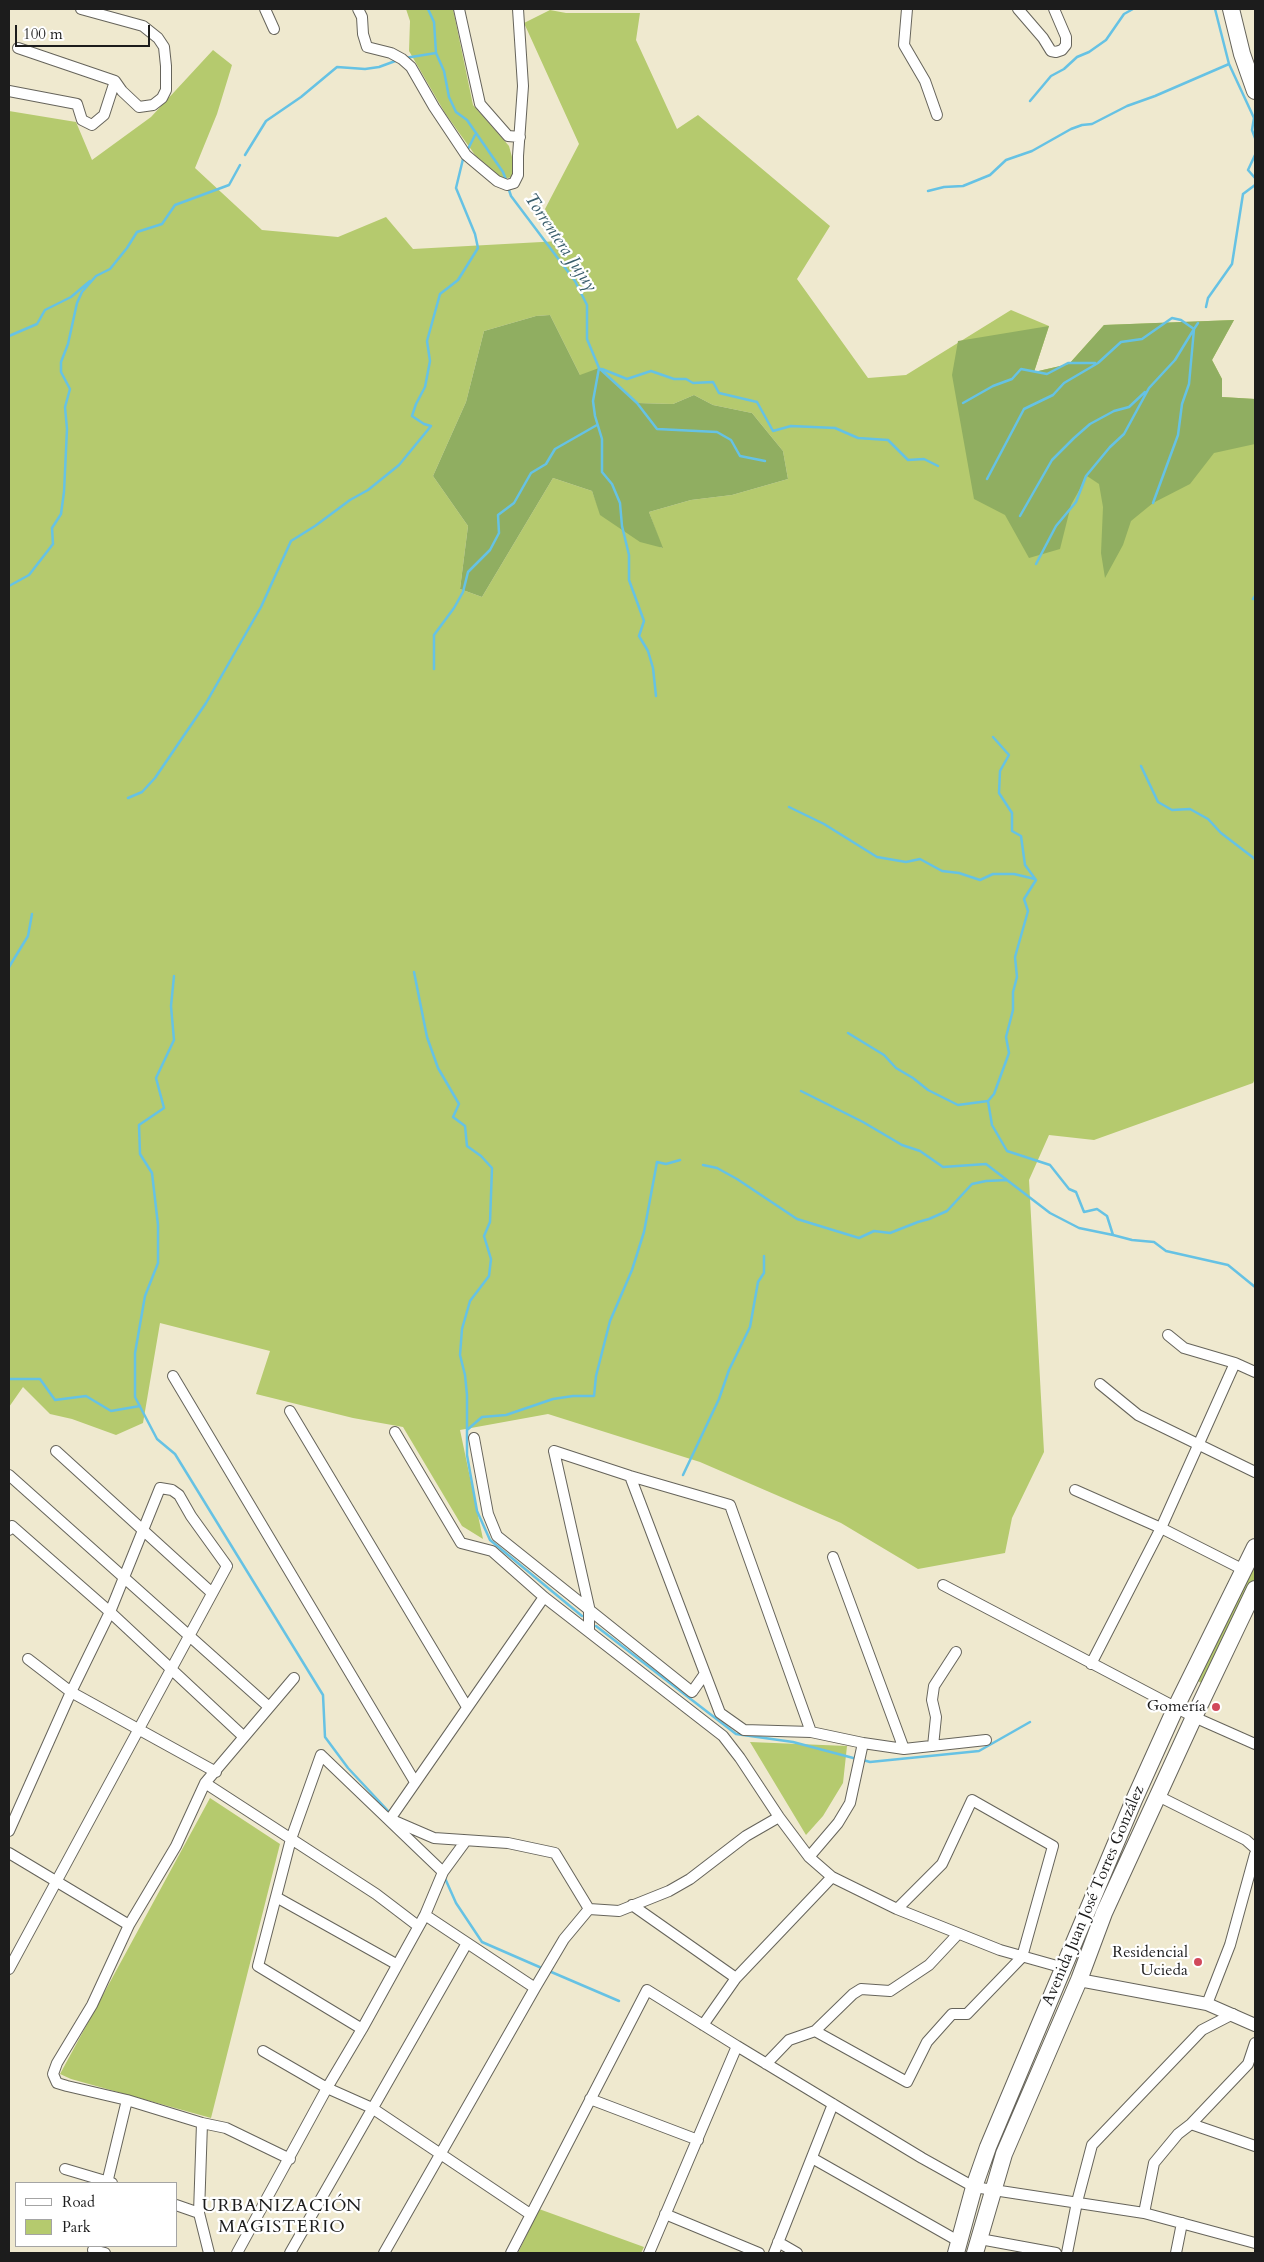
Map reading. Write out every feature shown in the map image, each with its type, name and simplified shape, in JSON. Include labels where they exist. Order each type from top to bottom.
[{"type":"main road","points":[[1231,9],[1242,54],[1255,91]]},
{"type":"main road","name":"Avenida Juan José Torres González","points":[[958,2247],[974,2187],[988,2147],[1134,1800],[1176,1707],[1255,1547]]},
{"type":"main road","name":"Avenida Juan José Torres González","points":[[978,2246],[1004,2154],[1079,1980],[1104,1913],[1255,1590]]},
{"type":"street","points":[[18,48],[115,81],[122,91],[139,107],[153,105],[162,98],[166,90],[164,48],[158,38],[143,26],[81,9]]},
{"type":"street","points":[[264,9],[274,29]]},
{"type":"street","points":[[358,9],[362,17],[362,34],[367,47],[391,53],[411,67],[434,107],[466,155],[496,182],[507,185],[514,183],[518,175],[523,58],[518,30],[518,9]]},
{"type":"street","points":[[459,9],[480,104],[508,136],[520,137]]},
{"type":"street","points":[[907,9],[904,45],[925,81],[937,115]]},
{"type":"street","points":[[1018,9],[1043,38],[1050,50],[1056,52],[1062,50],[1066,44],[1066,37],[1054,9]]},
{"type":"street","points":[[9,91],[77,104],[82,120],[92,125],[104,114],[115,81]]},
{"type":"street","points":[[1168,1335],[1184,1348],[1235,1363],[1255,1372]]},
{"type":"street","points":[[1091,1664],[1161,1528],[1235,1363]]},
{"type":"street","points":[[173,1376],[415,1782]]},
{"type":"street","points":[[1100,1384],[1138,1415],[1255,1472]]},
{"type":"street","points":[[290,1410],[467,1707]]},
{"type":"street","points":[[395,1432],[461,1543],[492,1552],[544,1596],[723,1736],[808,1857],[832,1877],[897,1909],[958,1934],[1022,1957],[1064,1968]]},
{"type":"street","points":[[474,1438],[488,1514],[497,1536],[692,1692],[704,1674]]},
{"type":"street","points":[[56,1450],[143,1532],[212,1593]]},
{"type":"street","points":[[589,1630],[589,1610],[554,1451],[630,1476],[730,1505],[811,1732]]},
{"type":"street","points":[[9,1475],[269,1707]]},
{"type":"street","points":[[630,1476],[720,1713],[744,1730],[811,1732],[904,1749],[986,1740]]},
{"type":"street","points":[[9,1831],[71,1692],[110,1612],[160,1488],[172,1490],[179,1495],[191,1516],[228,1566],[138,1728],[58,1882],[9,1969]]},
{"type":"street","points":[[1075,1490],[1161,1528],[1244,1570]]},
{"type":"street","points":[[9,1530],[12,1526],[110,1612],[244,1737]]},
{"type":"street","points":[[833,1557],[904,1749]]},
{"type":"street","points":[[943,1585],[1194,1717],[1255,1743]]},
{"type":"street","points":[[390,1819],[544,1596]]},
{"type":"street","points":[[933,1746],[936,1717],[932,1700],[934,1686],[956,1652]]},
{"type":"street","points":[[28,1659],[71,1692],[216,1772]]},
{"type":"street","points":[[290,2159],[226,2128],[202,2123],[127,2100],[57,2083],[53,2074],[57,2063],[92,2005],[129,1925],[176,1846],[205,1783],[294,1678]]},
{"type":"street","points":[[808,1857],[838,1824],[850,1803],[863,1743]]},
{"type":"street","points":[[362,2029],[258,1966],[291,1839],[320,1755],[390,1819],[443,1872]]},
{"type":"street","points":[[205,1783],[376,1894],[418,1926]]},
{"type":"street","points":[[1158,1796],[1246,1840],[1255,1848]]},
{"type":"street","points":[[816,2031],[907,2082],[927,2042],[952,2014],[967,2014],[1022,1957],[1053,1846],[972,1800],[942,1864],[897,1909]]},
{"type":"street","points":[[589,1909],[619,1910],[669,1891],[690,1879],[746,1836],[779,1817]]},
{"type":"street","points":[[390,1819],[434,1838],[464,1842],[508,1843],[555,1853],[589,1909]]},
{"type":"street","points":[[238,2253],[327,2088],[425,1915],[443,1872],[464,1842]]},
{"type":"street","points":[[9,1853],[129,1925]]},
{"type":"street","points":[[1207,2004],[1230,1945],[1255,1854]]},
{"type":"street","points":[[703,2025],[736,1978],[832,1877]]},
{"type":"street","points":[[276,1897],[396,1964]]},
{"type":"street","points":[[632,1906],[736,1978]]},
{"type":"street","points":[[384,2253],[564,1939],[589,1909]]},
{"type":"street","points":[[425,1915],[535,1988]]},
{"type":"street","points":[[766,2064],[789,2040],[816,2031],[853,1994],[861,1989],[890,1991],[929,1965],[958,1934]]},
{"type":"street","points":[[290,2253],[467,1943]]},
{"type":"street","points":[[1079,1980],[1207,2004],[1255,2025]]},
{"type":"street","points":[[511,2253],[647,1990],[922,2158],[974,2187],[1144,2213],[1255,2243]]},
{"type":"street","points":[[1067,2253],[1076,2202],[1092,2145],[1202,2030],[1233,2014]]},
{"type":"street","points":[[1144,2213],[1154,2163],[1178,2134],[1191,2124],[1248,2064],[1255,2042]]},
{"type":"street","points":[[649,2253],[737,2046]]},
{"type":"street","points":[[263,2051],[327,2088],[372,2108],[530,2214]]},
{"type":"street","points":[[590,2099],[698,2140]]},
{"type":"street","points":[[109,2182],[127,2100]]},
{"type":"street","points":[[774,2253],[834,2104]]},
{"type":"street","points":[[202,2123],[199,2213],[209,2253]]},
{"type":"street","points":[[1191,2124],[1255,2146]]},
{"type":"street","points":[[812,2158],[958,2247]]},
{"type":"street","points":[[65,2170],[106,2182]]},
{"type":"street","points":[[178,2206],[199,2213]]},
{"type":"street","points":[[665,2214],[759,2253]]},
{"type":"street","points":[[1176,2253],[1182,2223]]},
{"type":"street","points":[[778,2242],[797,2253]]},
{"type":"street","points":[[978,2246],[1056,2253]]},
{"type":"street","points":[[93,2250],[105,2253]]},
{"type":"green space","points":[[406,9],[453,9],[473,105],[509,146],[515,168],[512,177],[503,179],[475,155],[445,113],[409,51],[410,21]]},
{"type":"green space","points":[[550,10],[566,13],[640,13],[636,40],[677,129],[698,115],[830,226],[797,279],[868,378],[906,375],[1011,310],[1049,326],[1034,372],[1069,364],[1104,325],[1234,320],[1212,360],[1222,379],[1222,397],[1255,399],[1255,1079],[1253,1083],[1094,1140],[1049,1135],[1029,1180],[1044,1452],[1012,1518],[1005,1553],[918,1569],[841,1523],[700,1462],[548,1414],[460,1430],[483,1539],[462,1526],[403,1427],[353,1418],[256,1394],[270,1351],[160,1323],[143,1423],[116,1435],[72,1419],[50,1414],[23,1387],[9,1407],[9,111],[76,122],[92,160],[151,117],[213,50],[232,65],[217,114],[195,168],[262,230],[338,237],[386,217],[413,249],[560,241],[545,209],[579,144],[524,23]],"holes":[[[550,315],[580,375],[626,394],[637,403],[673,404],[694,395],[713,405],[752,413],[783,451],[788,479],[732,495],[691,500],[649,512],[662,548],[601,515],[592,491],[553,478],[482,597],[460,589],[468,526],[433,476],[466,402],[484,331],[536,316]]]},
{"type":"green space","points":[[550,315],[580,375],[599,368],[637,403],[673,404],[694,395],[713,405],[752,413],[783,451],[788,479],[732,495],[691,500],[649,512],[663,548],[640,542],[600,515],[592,491],[553,478],[482,597],[460,589],[468,526],[433,476],[466,402],[484,331],[536,316]]},
{"type":"green space","points":[[1234,320],[1212,360],[1222,379],[1222,397],[1255,399],[1255,444],[1214,453],[1190,484],[1153,503],[1131,521],[1123,545],[1105,578],[1101,553],[1103,507],[1099,484],[1087,476],[1071,505],[1060,549],[1029,558],[1005,515],[974,499],[952,375],[958,341],[1049,326],[1034,372],[1069,364],[1104,325]]},
{"type":"green space","points":[[1255,1565],[1255,1582],[1205,1685],[1198,1681]]},
{"type":"green space","points":[[750,1742],[847,1746],[843,1783],[823,1816],[806,1835]]},
{"type":"green space","points":[[210,1798],[280,1844],[211,2118],[71,2079],[60,2074]]},
{"type":"green space","points":[[539,2209],[644,2247],[641,2253],[518,2253]]},
{"type":"waterway","name":"Torrentera Jujuy","points":[[428,9],[434,22],[436,53],[444,71],[449,97],[456,112],[467,120],[503,172],[506,180]]},
{"type":"waterway","points":[[1030,101],[1051,76],[1064,69],[1077,57],[1089,52],[1106,40],[1124,14],[1133,9]]},
{"type":"waterway","points":[[1215,9],[1229,64],[1254,118],[1252,130],[1255,138]]},
{"type":"waterway","points":[[405,58],[436,53]]},
{"type":"waterway","points":[[245,155],[266,121],[301,97],[337,67],[365,69],[379,67],[398,60]]},
{"type":"waterway","points":[[928,191],[944,187],[963,186],[990,175],[1006,160],[1032,151],[1071,129],[1092,124],[1127,106],[1229,64]]},
{"type":"waterway","points":[[468,149],[475,135]]},
{"type":"waterway","points":[[1255,155],[1248,170],[1255,178]]},
{"type":"waterway","points":[[128,798],[142,792],[155,778],[206,703],[261,607],[291,541],[350,500],[368,490],[399,465],[431,426],[412,416],[425,387],[430,361],[427,341],[440,294],[458,280],[478,248],[475,234],[456,188],[463,159]]},
{"type":"waterway","points":[[96,276],[110,269],[137,232],[162,224],[175,205],[229,185],[240,165]]},
{"type":"waterway","points":[[1206,307],[1208,298],[1232,264],[1243,194],[1255,185]]},
{"type":"waterway","name":"Torrentera Jujuy","points":[[509,190],[511,196],[575,281],[587,305],[587,339],[599,368],[637,403],[657,429],[717,432],[731,440],[740,456],[765,461]]},
{"type":"waterway","points":[[9,586],[29,575],[53,544],[52,528],[61,514],[64,492],[67,429],[65,407],[70,389],[61,372],[61,362],[68,344],[77,303],[82,292],[96,276]]},
{"type":"waterway","points":[[9,336],[37,324],[45,310],[71,297],[90,281]]},
{"type":"waterway","points":[[987,479],[1024,409],[1053,395],[1064,383],[1098,363],[1121,342],[1142,339],[1172,318],[1181,320],[1194,329],[1175,360],[1149,388],[1124,434],[1110,447],[1086,476],[1076,502],[1056,526],[1036,564]]},
{"type":"waterway","points":[[1153,503],[1178,435],[1182,404],[1189,384],[1194,329],[1198,323]]},
{"type":"waterway","points":[[963,403],[993,386],[1012,379],[1021,369],[1047,374],[1068,363],[1095,363]]},
{"type":"waterway","points":[[599,368],[593,401],[595,416],[602,439],[602,472],[612,484],[620,503],[622,526],[629,555],[629,580],[644,621],[639,636],[648,651],[653,668],[656,696]]},
{"type":"waterway","points":[[602,369],[627,379],[651,371],[674,379],[686,379],[693,383],[713,382],[719,393],[757,402],[773,431],[791,426],[835,428],[858,438],[888,440],[908,460],[924,459],[938,466]]},
{"type":"waterway","points":[[1020,516],[1052,460],[1074,438],[1090,424],[1114,411],[1129,407],[1145,392]]},
{"type":"waterway","points":[[434,669],[434,635],[463,592],[468,572],[490,550],[499,533],[498,515],[514,503],[531,473],[546,464],[555,449],[597,425]]},
{"type":"waterway","points":[[993,737],[1009,755],[1000,771],[999,793],[1012,813],[1012,831],[1021,836],[1025,865],[1036,880],[1024,899],[1028,911],[1015,957],[1017,977],[1013,992],[1013,1010],[1006,1037],[1009,1053],[994,1094],[988,1101],[992,1125],[1007,1151],[1050,1165],[1069,1189],[1076,1192],[1084,1212],[1097,1209],[1107,1216],[1113,1235],[1132,1240],[1154,1242],[1166,1251],[1228,1265],[1255,1287]]},
{"type":"waterway","points":[[1141,766],[1158,802],[1172,810],[1190,809],[1208,819],[1221,833],[1255,859]]},
{"type":"waterway","points":[[789,807],[824,824],[877,857],[906,862],[920,859],[942,871],[959,873],[980,880],[993,874],[1014,874],[1035,879]]},
{"type":"waterway","points":[[9,967],[28,936],[32,914]]},
{"type":"waterway","points":[[414,972],[427,1037],[438,1068],[459,1104],[453,1117],[465,1126],[467,1146],[481,1156],[492,1168],[490,1222],[484,1236],[491,1259],[489,1276],[470,1301],[462,1329],[460,1355],[467,1395],[467,1455],[477,1511],[490,1540],[582,1616]]},
{"type":"waterway","points":[[174,976],[171,1006],[174,1040],[156,1078],[164,1108],[139,1125],[140,1154],[152,1173],[158,1225],[158,1263],[145,1296],[135,1353],[135,1397],[157,1439],[175,1454],[323,1695],[325,1737],[348,1768],[390,1813]]},
{"type":"waterway","points":[[848,1033],[884,1055],[896,1068],[928,1090],[958,1105],[988,1101]]},
{"type":"waterway","points":[[801,1091],[863,1122],[902,1145],[920,1151],[943,1167],[986,1164],[1050,1213],[1079,1228],[1113,1235]]},
{"type":"waterway","points":[[467,1430],[482,1417],[506,1415],[553,1399],[573,1396],[594,1396],[596,1376],[610,1321],[632,1270],[644,1232],[657,1162],[666,1164],[680,1160]]},
{"type":"waterway","points":[[703,1165],[717,1168],[737,1179],[797,1219],[859,1238],[874,1231],[890,1233],[947,1211],[972,1184],[1007,1180]]},
{"type":"waterway","points":[[683,1475],[750,1327],[758,1282],[764,1273],[764,1256]]},
{"type":"waterway","points":[[9,1379],[40,1379],[55,1400],[86,1396],[111,1411],[140,1406]]},
{"type":"waterway","points":[[596,1626],[736,1734],[793,1742],[857,1759]]},
{"type":"waterway","points":[[863,1760],[870,1762],[979,1751],[1030,1722]]},
{"type":"waterway","points":[[444,1876],[456,1903],[482,1942],[544,1969]]},
{"type":"waterway","points":[[549,1971],[619,2001]]},
{"type":"place","name":"Gomería","points":[[1216,1707]]},
{"type":"place","name":"Residencial Ucieda","points":[[1198,1962]]},
{"type":"district","name":"URBANIZACIÓN MAGISTERIO","points":[[282,2217]]}]
